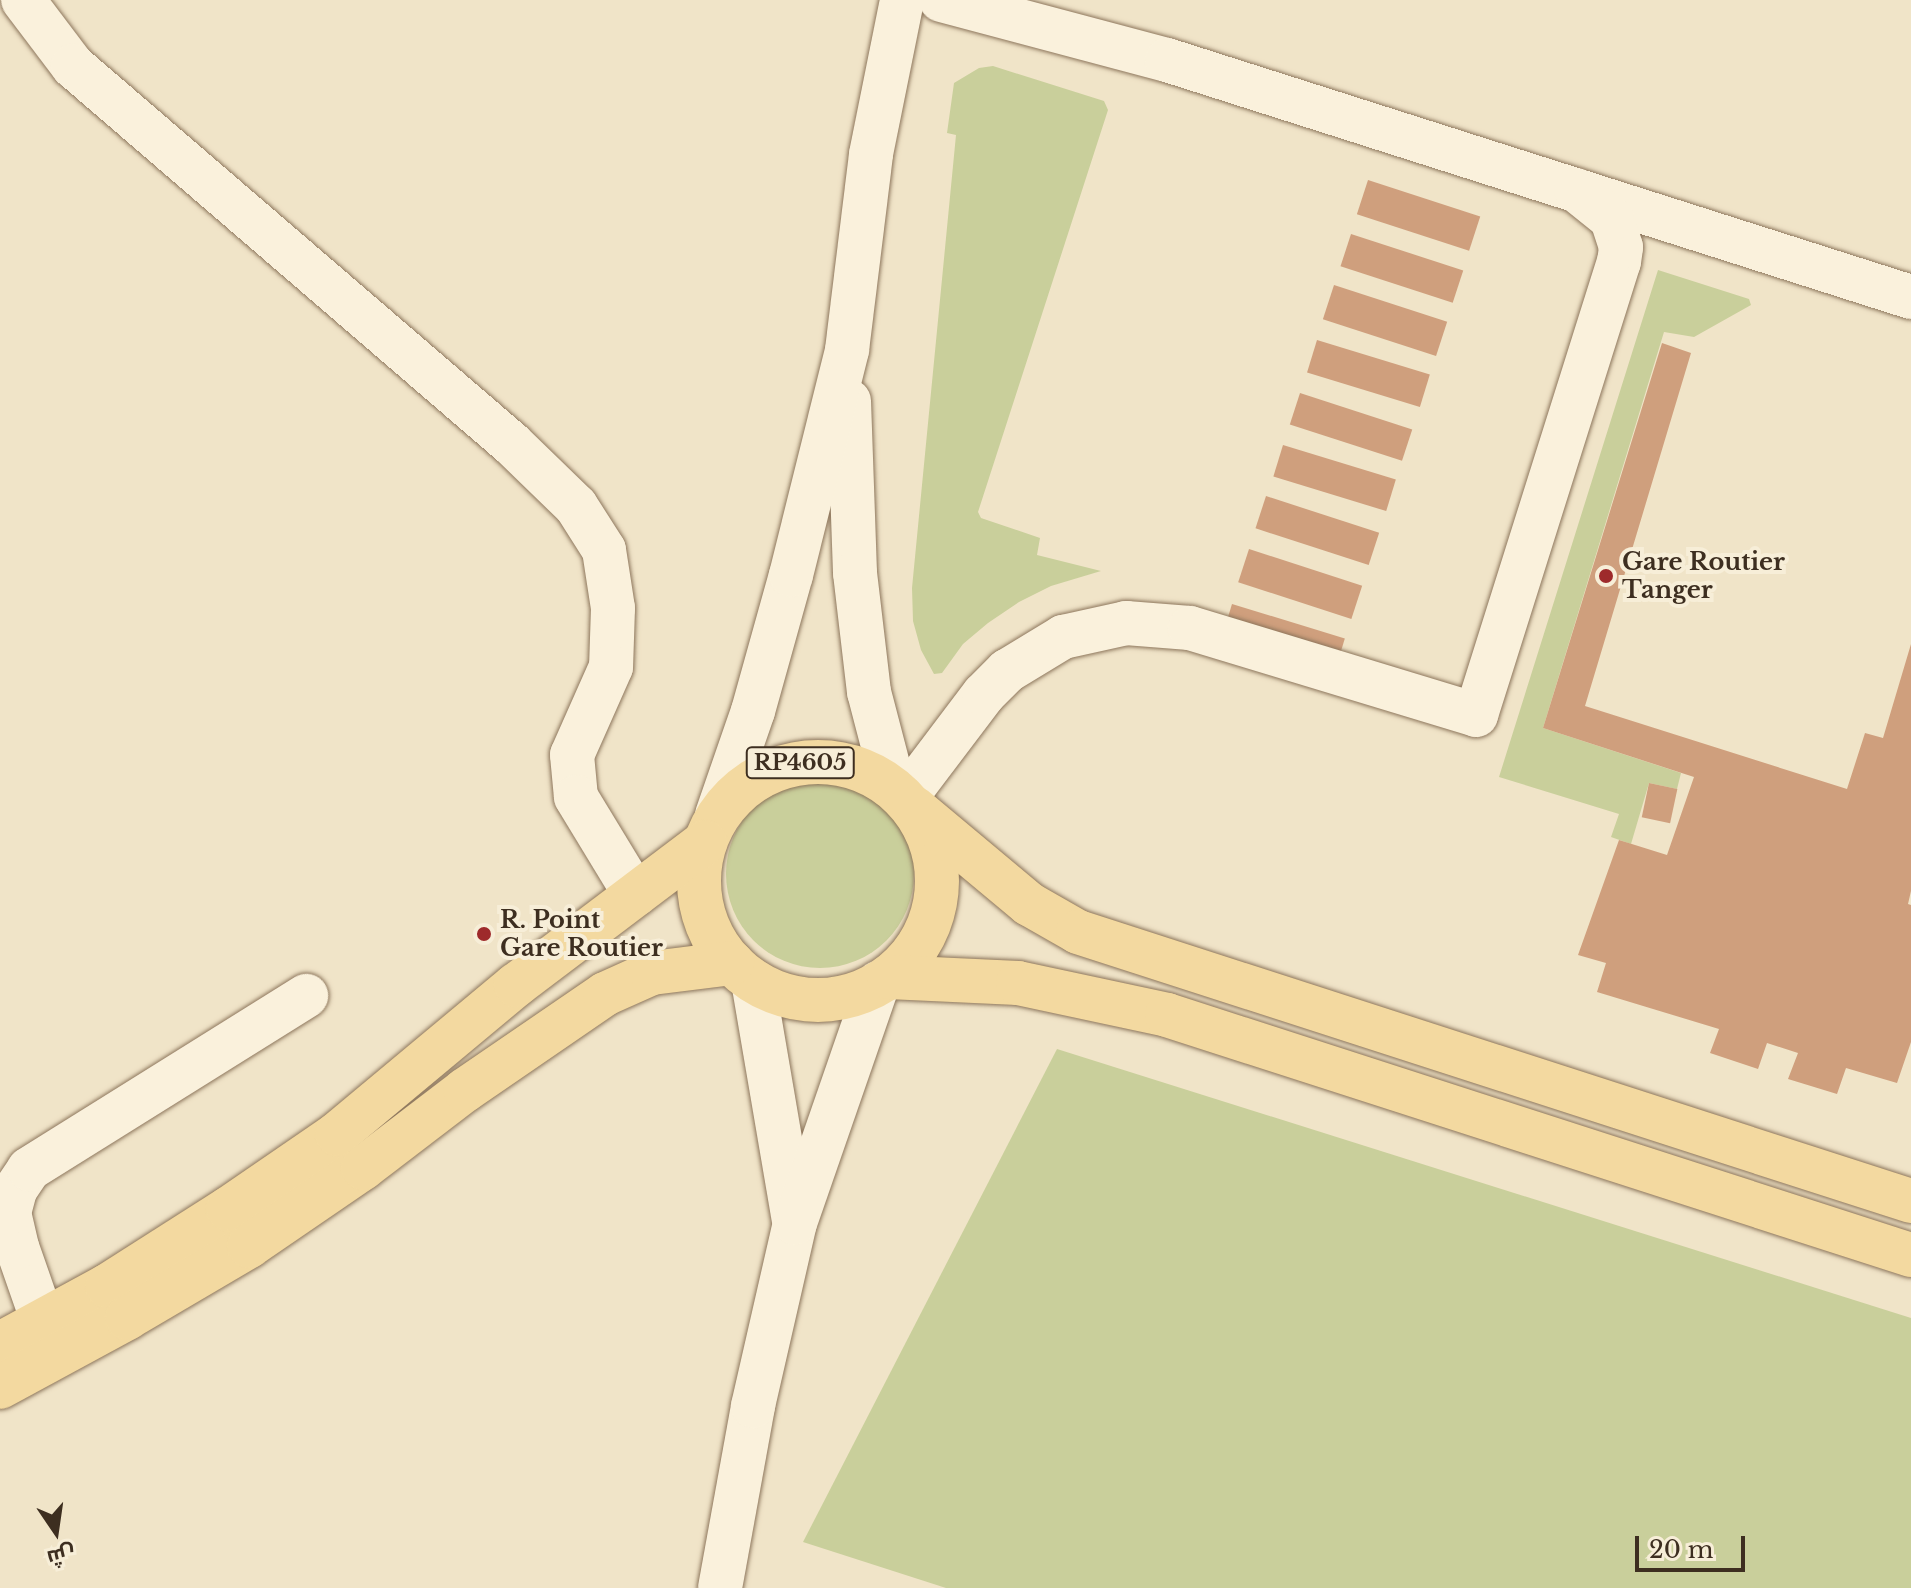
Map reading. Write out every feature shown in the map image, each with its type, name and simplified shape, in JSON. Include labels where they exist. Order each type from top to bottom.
[{"type":"main road","name":"RP4605","points":[[814,761],[843,763],[905,798],[932,842],[938,879],[933,917],[916,950],[884,980],[855,994],[829,1000],[790,996],[742,972],[707,927],[699,898],[698,870],[711,828],[759,776],[785,765],[814,761]]},
{"type":"main road","points":[[905,798],[1029,904],[1078,932],[1911,1201]]},
{"type":"main road","points":[[0,1387],[107,1286],[228,1209],[337,1134],[516,985],[635,894],[711,828]]},
{"type":"main road","points":[[0,1344],[49,1340],[249,1246],[605,994],[652,973],[742,972]]},
{"type":"main road","points":[[884,980],[1018,983],[1167,1015],[1911,1255]]},
{"type":"street","points":[[23,0],[73,66],[512,444],[576,506],[604,550],[613,608],[611,667],[572,755],[576,797],[635,894]]},
{"type":"street","name":"RP4605","points":[[711,828],[774,635],[847,350],[871,154],[902,0]]},
{"type":"street","points":[[941,0],[1050,14],[1167,60],[1911,297]]},
{"type":"street","points":[[905,798],[984,694],[1007,671],[1063,637],[1126,623],[1190,628],[1476,715],[1619,262],[1619,233],[1612,219],[1576,190]]},
{"type":"street","name":"RP4605","points":[[847,350],[855,573],[869,692],[905,798]]},
{"type":"street","name":"RP4605","points":[[742,972],[795,1223]]},
{"type":"street","name":"RP4605","points":[[720,1588],[753,1406],[795,1223],[884,980]]},
{"type":"street","points":[[49,1340],[17,1247],[9,1213],[15,1190],[29,1169],[306,996]]},
{"type":"green space","points":[[993,66],[1104,101],[1108,110],[978,512],[981,518],[1040,538],[1037,555],[1101,571],[1051,586],[1019,602],[963,644],[942,673],[934,674],[921,650],[913,621],[912,588],[956,135],[947,133],[954,83],[979,68]]},
{"type":"green space","points":[[1658,270],[1749,299],[1751,305],[1694,337],[1664,332],[1543,728],[1681,773],[1677,789],[1649,783],[1631,844],[1611,837],[1619,814],[1499,777]]},
{"type":"green space","points":[[820,780],[838,781],[856,787],[887,807],[907,838],[913,856],[913,892],[907,910],[887,941],[856,961],[838,967],[820,968],[802,967],[784,961],[753,941],[733,910],[727,892],[726,874],[727,856],[733,838],[753,807],[784,787],[802,781]]},
{"type":"green space","points":[[1057,1049],[1911,1318],[1911,1588],[946,1588],[803,1542]]},
{"type":"building","points":[[1368,180],[1480,216],[1469,251],[1357,214]]},
{"type":"building","points":[[1351,234],[1463,270],[1453,303],[1340,266]]},
{"type":"building","points":[[1334,285],[1447,322],[1436,356],[1323,319]]},
{"type":"building","points":[[1317,340],[1430,374],[1420,407],[1307,373]]},
{"type":"building","points":[[1662,343],[1691,353],[1585,706],[1847,789],[1865,733],[1883,738],[1911,644],[1911,891],[1908,904],[1911,905],[1911,1042],[1897,1083],[1846,1068],[1837,1094],[1788,1079],[1798,1053],[1767,1043],[1758,1069],[1710,1053],[1719,1029],[1597,992],[1606,963],[1578,955],[1619,840],[1667,855],[1694,777],[1543,728]]},
{"type":"building","points":[[1300,393],[1412,429],[1402,461],[1290,424]]},
{"type":"building","points":[[1283,445],[1396,479],[1386,511],[1273,477]]},
{"type":"building","points":[[1266,496],[1379,533],[1369,565],[1255,528]]},
{"type":"building","points":[[1249,549],[1362,586],[1351,619],[1238,582]]},
{"type":"building","points":[[1232,604],[1345,638],[1336,666],[1224,632]]},
{"type":"building","points":[[1649,783],[1677,789],[1670,823],[1642,817]]},
{"type":"place","name":"Gare Routier Tanger","points":[[1606,576]]},
{"type":"place","name":"R. Point Gare Routier","points":[[484,934]]}]
